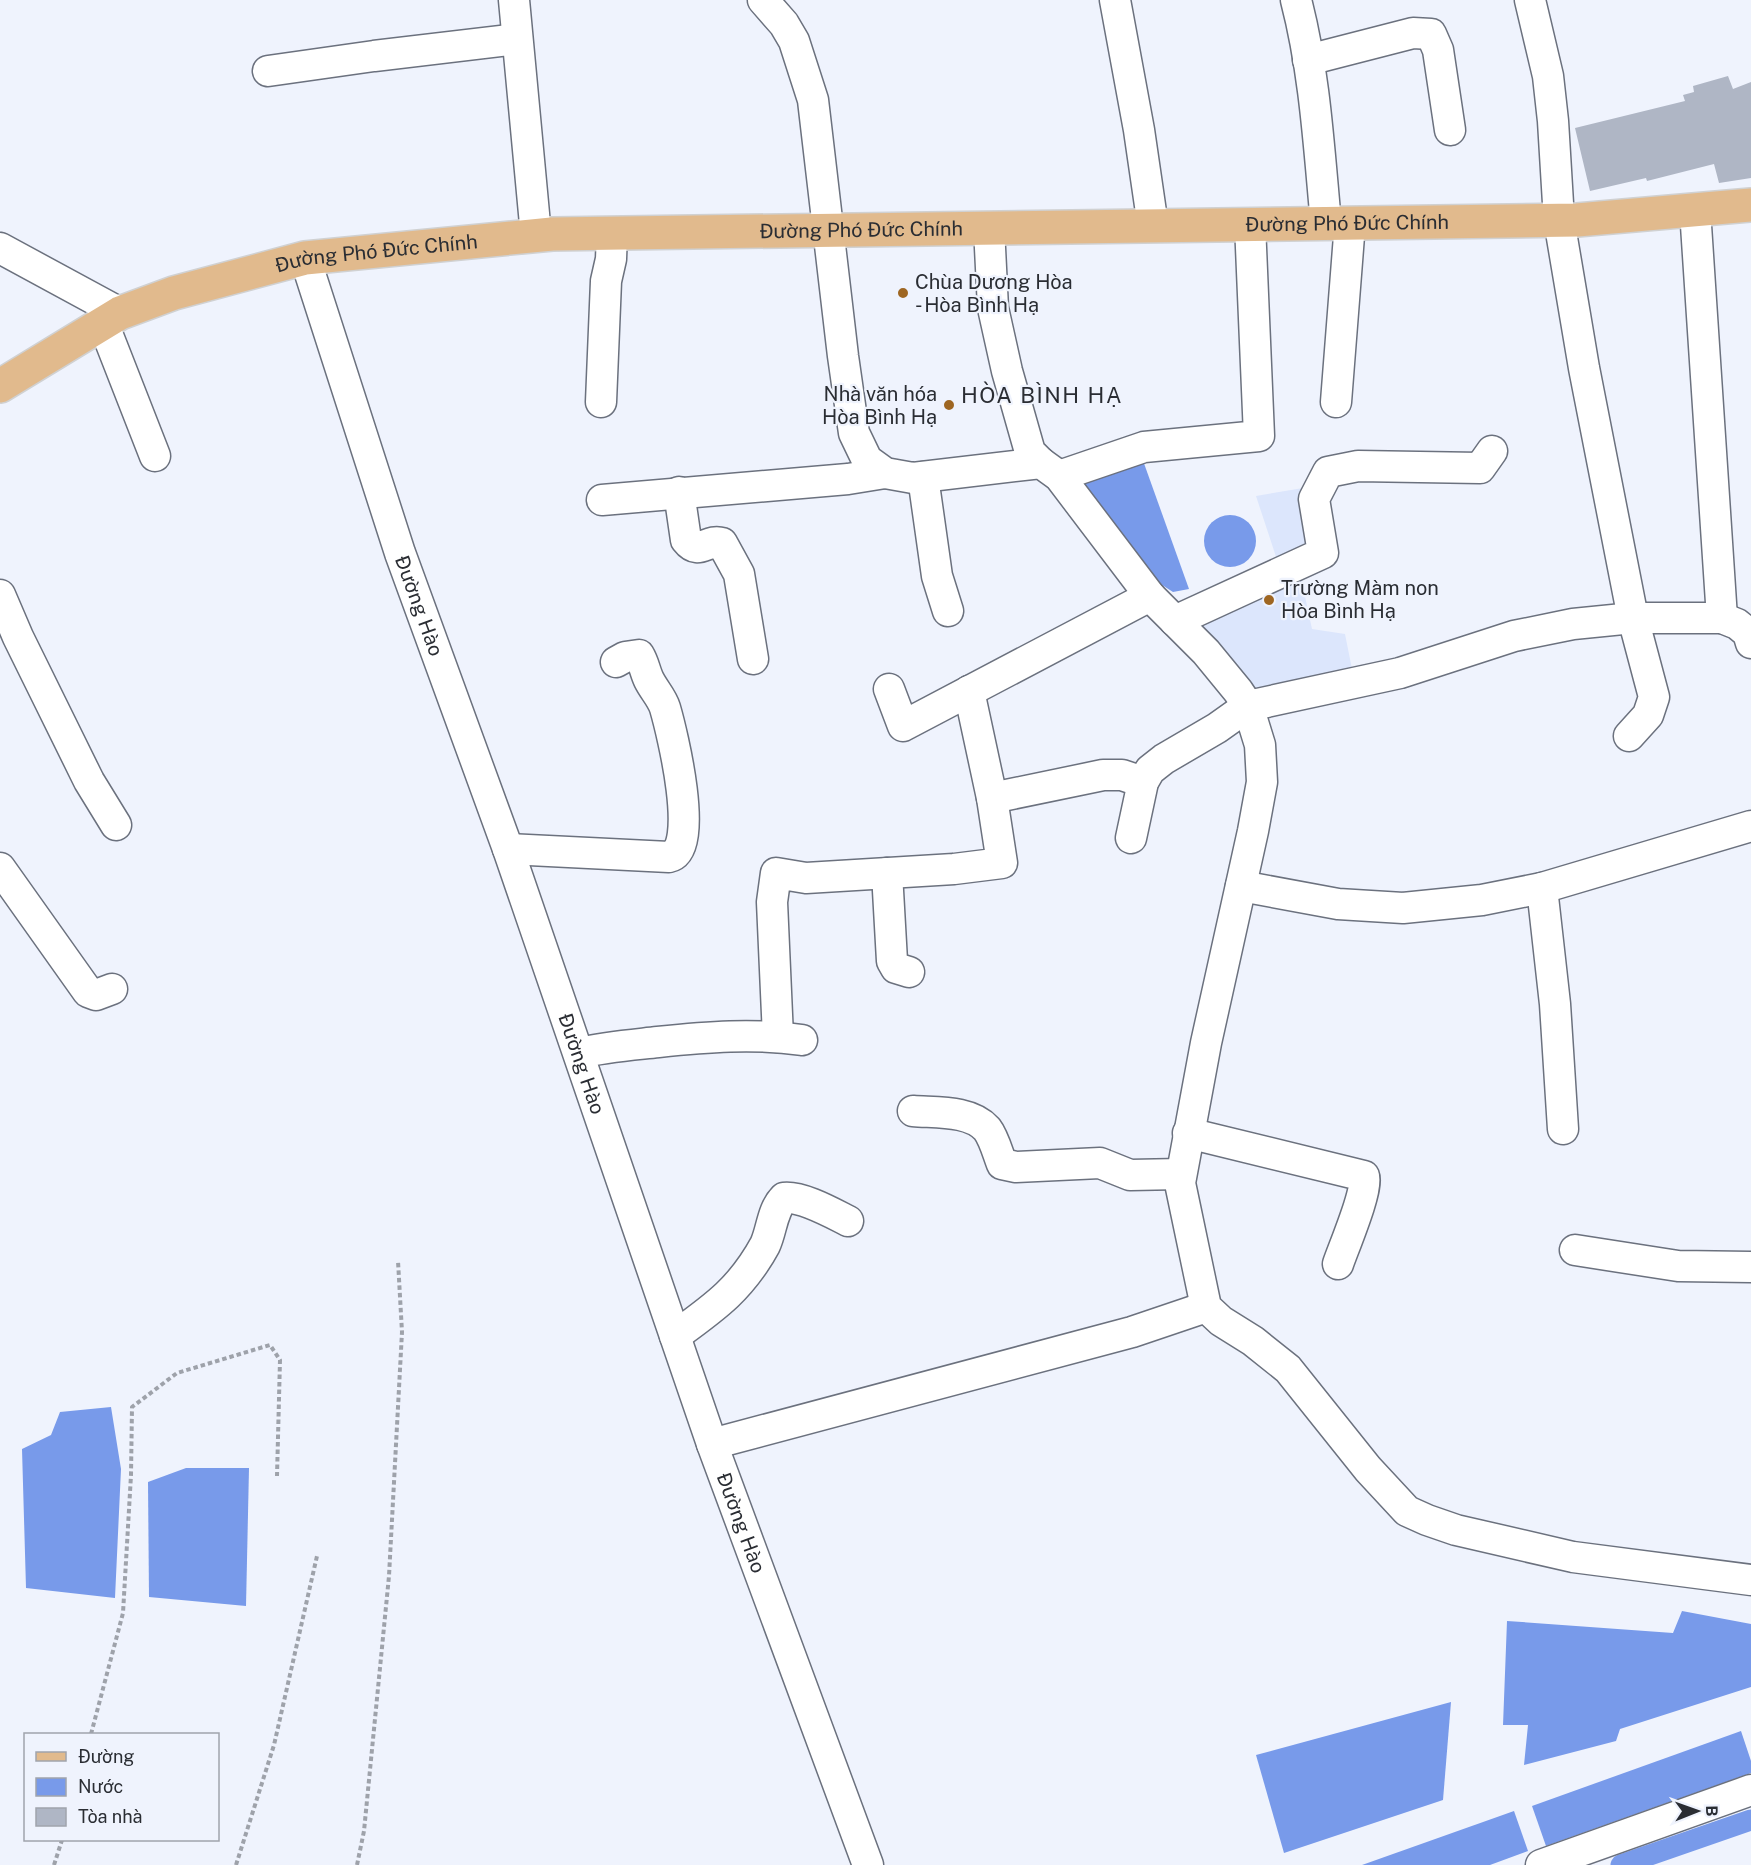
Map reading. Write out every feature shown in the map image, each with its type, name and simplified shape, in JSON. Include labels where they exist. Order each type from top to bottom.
[{"type":"main road","name":"Đường Phó Đức Chính","points":[[0,386],[112,318],[174,293],[305,258],[536,236],[612,232],[1559,220],[1751,205]]},
{"type":"street","points":[[514,0],[536,236]]},
{"type":"street","points":[[763,0],[784,24],[794,41],[809,82],[818,130],[843,356],[854,433],[867,460],[885,473]]},
{"type":"street","points":[[1115,0],[1139,130],[1153,226]]},
{"type":"street","points":[[1296,0],[1338,223],[1336,402]]},
{"type":"street","points":[[1530,0],[1548,76],[1559,220],[1584,368],[1633,618],[1654,698],[1648,715],[1629,736]]},
{"type":"street","points":[[1308,60],[1413,33],[1431,34],[1438,50],[1450,130]]},
{"type":"street","points":[[268,71],[517,39]]},
{"type":"street","points":[[1695,210],[1722,618]]},
{"type":"street","points":[[602,500],[840,480],[885,473],[913,478],[1050,469],[1144,447],[1259,436],[1250,224]]},
{"type":"street","points":[[989,228],[993,308],[1030,452],[1050,469],[1150,596],[1206,652],[1248,706],[1260,745],[1262,782],[1206,1043],[1180,1183],[1206,1307],[1221,1321],[1253,1341],[1288,1369],[1368,1469],[1407,1510],[1456,1530],[1573,1557],[1751,1580]]},
{"type":"street","points":[[601,402],[606,281],[611,259],[612,232]]},
{"type":"street","points":[[0,248],[112,318],[155,456]]},
{"type":"street","name":"Đường Hào","points":[[305,258],[400,553],[508,849],[712,1444],[868,1865]]},
{"type":"street","points":[[1175,621],[1323,553],[1314,499],[1328,472],[1358,466],[1480,468],[1492,452]]},
{"type":"street","points":[[923,477],[937,576],[948,611]]},
{"type":"street","points":[[679,492],[686,540],[695,547],[718,541],[722,543],[735,566],[742,590],[753,659]]},
{"type":"street","points":[[0,595],[22,646],[96,796],[116,825]]},
{"type":"street","points":[[889,689],[903,726],[1150,596]]},
{"type":"street","points":[[1131,838],[1143,782],[1150,770],[1164,759],[1217,729],[1248,706],[1400,674],[1514,636],[1573,624],[1633,618],[1722,618],[1737,624],[1748,633],[1751,643]]},
{"type":"street","points":[[508,849],[669,857],[679,851],[684,827],[683,798],[665,708],[639,655],[625,657],[615,662]]},
{"type":"street","points":[[579,1053],[607,1047],[721,1037],[790,1038],[772,902],[776,873],[806,878],[894,874],[1002,863],[992,798],[969,691]]},
{"type":"street","points":[[992,798],[1103,775],[1122,775],[1143,782]]},
{"type":"street","points":[[1241,886],[1338,904],[1403,908],[1482,900],[1542,888],[1751,826]]},
{"type":"street","points":[[0,868],[88,992],[96,995],[112,989]]},
{"type":"street","points":[[887,873],[892,962],[896,968],[909,972]]},
{"type":"street","points":[[1542,888],[1555,1004],[1563,1129]]},
{"type":"street","points":[[913,1111],[970,1118],[987,1129],[1002,1164],[1016,1167],[1100,1163],[1130,1175],[1181,1174]]},
{"type":"street","points":[[1188,1133],[1364,1176],[1367,1181],[1338,1264]]},
{"type":"street","points":[[675,1336],[718,1305],[740,1284],[764,1246],[779,1205],[784,1198],[804,1201],[848,1221]]},
{"type":"street","points":[[1575,1250],[1678,1266],[1751,1267]]},
{"type":"street","points":[[712,1444],[1132,1332],[1206,1307]]},
{"type":"street","points":[[1541,1865],[1751,1790]]},
{"type":"path","points":[[357,1865],[364,1831],[389,1576],[402,1332],[398,1261]]},
{"type":"path","points":[[91,1733],[123,1613],[131,1475],[132,1407],[177,1373],[270,1345],[280,1360],[277,1476]]},
{"type":"path","points":[[236,1865],[274,1745],[317,1556]]},
{"type":"path","points":[[54,1865],[61,1841]]},
{"type":"shaded area","name":"Trường Màm non Hòa Bình Hạ","points":[[1309,487],[1318,549],[1297,559],[1312,629],[1345,634],[1354,679],[1252,699],[1182,625],[1282,575],[1256,496]]},
{"type":"water","points":[[1141,455],[1189,589],[1173,592],[1159,583],[1077,477]]},
{"type":"water","points":[[1225,515],[1235,515],[1244,519],[1252,527],[1256,541],[1252,555],[1244,563],[1235,567],[1225,567],[1216,563],[1208,555],[1204,546],[1204,536],[1208,527],[1216,519]]},
{"type":"water","points":[[111,1407],[121,1469],[115,1598],[26,1588],[22,1449],[51,1435],[60,1412]]},
{"type":"water","points":[[186,1468],[249,1468],[246,1606],[149,1597],[148,1482]]},
{"type":"water","points":[[1682,1611],[1751,1624],[1751,1687],[1620,1729],[1616,1741],[1524,1765],[1528,1725],[1503,1725],[1507,1621],[1673,1633]]},
{"type":"water","points":[[1451,1702],[1443,1800],[1284,1853],[1256,1755]]},
{"type":"water","points":[[1741,1731],[1751,1761],[1751,1773],[1546,1846],[1532,1806]]},
{"type":"water","points":[[1514,1811],[1528,1851],[1490,1865],[1362,1865]]},
{"type":"building","points":[[1728,76],[1733,89],[1751,82],[1751,178],[1719,183],[1714,164],[1647,181],[1646,178],[1590,191],[1575,128],[1685,101],[1683,95],[1694,92],[1693,86]]},
{"type":"waterway","points":[[1621,1865],[1751,1820]]},
{"type":"place","name":"Chùa Dương Hòa - Hòa Bình Hạ","points":[[903,293]]},
{"type":"place","name":"Nhà văn hóa Hòa Bình Hạ","points":[[949,405]]},
{"type":"place","name":"Trường Màm non Hòa Bình Hạ","points":[[1269,600]]},
{"type":"district","name":"HÒA BÌNH HẠ","points":[[1042,395]]}]
